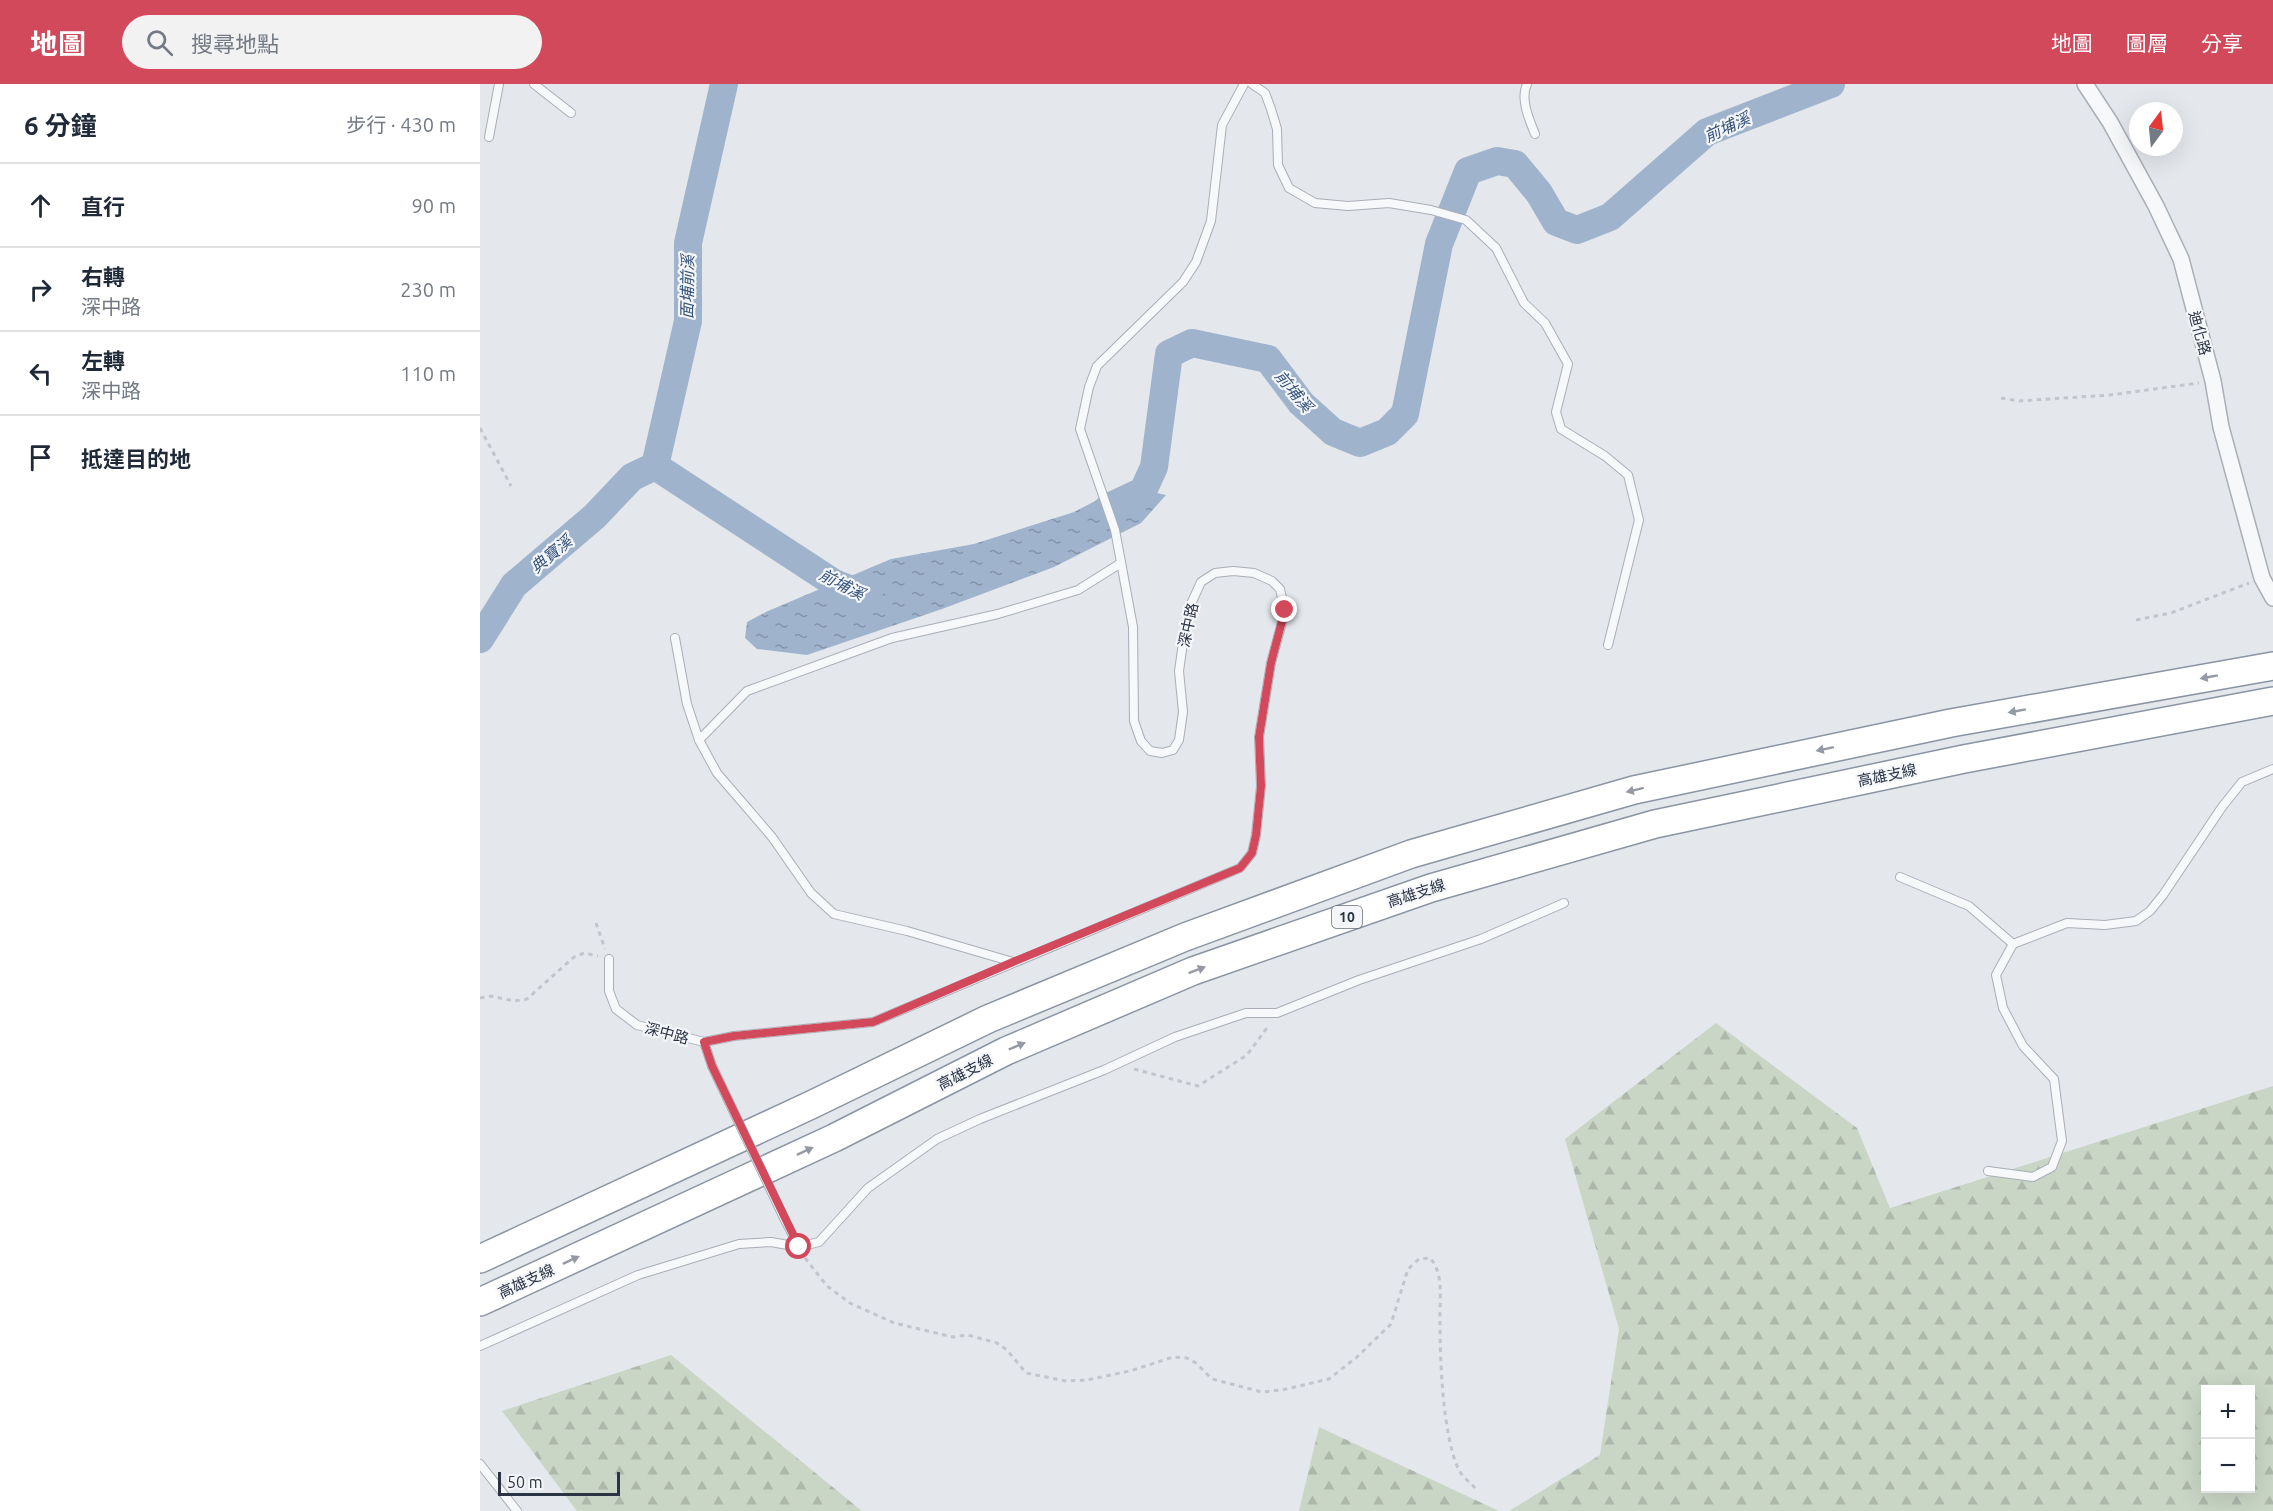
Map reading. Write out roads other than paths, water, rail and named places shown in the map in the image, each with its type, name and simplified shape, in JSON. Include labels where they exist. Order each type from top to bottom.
[{"type":"highway","name":"10","points":[[480,1259],[811,1105],[988,1019],[1185,937],[1411,854],[1634,790],[1951,723],[2270,666]]},
{"type":"highway","name":"高雄支線","points":[[480,1302],[834,1138],[1006,1051],[1193,971],[1431,888],[1655,824],[1964,759],[2272,702]]},
{"type":"street","name":"迪化路","points":[[2085,84],[2110,122],[2156,206],[2181,259],[2213,381],[2221,427],[2262,578],[2273,598]]},
{"type":"lane","points":[[489,137],[499,84]]},
{"type":"lane","points":[[534,84],[571,113]]},
{"type":"lane","name":"深中路","points":[[609,959],[609,991],[616,1009],[636,1025],[704,1042],[734,1036],[873,1022],[1240,868],[1252,853],[1261,786],[1259,737],[1271,663],[1285,610],[1280,589],[1272,581],[1254,573],[1233,571],[1215,573],[1201,582],[1191,604],[1179,671],[1183,712],[1179,740],[1173,750],[1162,753],[1150,751],[1141,741],[1134,721],[1133,627],[1115,530],[1080,429],[1089,387],[1097,366],[1183,282],[1196,262],[1211,221],[1222,125],[1244,84]]},
{"type":"lane","points":[[1252,84],[1264,93],[1271,109],[1277,129],[1278,165],[1289,188],[1315,203],[1348,206],[1389,203],[1431,210],[1466,220],[1496,248],[1524,303],[1545,323],[1568,364],[1556,412],[1561,429],[1605,456],[1628,475],[1639,520],[1608,645]]},
{"type":"lane","points":[[1527,84],[1525,88],[1527,114],[1535,134]]},
{"type":"lane","points":[[699,740],[747,691],[892,638],[998,614],[1078,590],[1121,563]]},
{"type":"lane","points":[[675,638],[687,704],[699,740],[717,773],[772,837],[811,893],[834,914],[907,931],[1013,962]]},
{"type":"lane","points":[[1988,1171],[2033,1177],[2040,1175],[2052,1167],[2062,1141],[2054,1079],[2023,1046],[2003,1008],[1996,975],[2013,944],[2067,923],[2105,925],[2136,921],[2150,911],[2163,895],[2216,816],[2242,782],[2273,769]]},
{"type":"lane","points":[[1900,877],[1969,906],[2013,944]]},
{"type":"lane","points":[[480,1346],[649,1271],[739,1244],[771,1242],[799,1247],[819,1242],[868,1188],[937,1139],[980,1119],[1116,1065],[1174,1037],[1246,1013],[1277,1013],[1359,980],[1481,939],[1564,903]]},
{"type":"lane","points":[[704,1042],[712,1066],[799,1247]]},
{"type":"lane","points":[[480,1464],[517,1511]]},
{"type":"water","points":[[1124,486],[1166,495],[1141,523],[1054,567],[942,609],[807,655],[757,649],[745,638],[747,622],[891,559],[974,544],[1074,512]]},
{"type":"waterway","name":"面埔前溪","points":[[480,639],[514,585],[595,516],[632,477],[655,466],[688,321],[688,243],[724,84]]},
{"type":"waterway","name":"前埔溪","points":[[1109,507],[1143,491],[1154,467],[1169,354],[1192,343],[1268,359],[1301,403],[1333,432],[1360,443],[1387,432],[1405,414],[1439,244],[1468,171],[1497,161],[1515,164],[1539,193],[1556,222],[1577,230],[1610,217],[1707,132],[1831,84]]},
{"type":"waterway","name":"前埔溪","points":[[655,466],[834,583],[869,597]]},
{"type":"water label","name":"典寶溪","points":[[551,554]]}]
